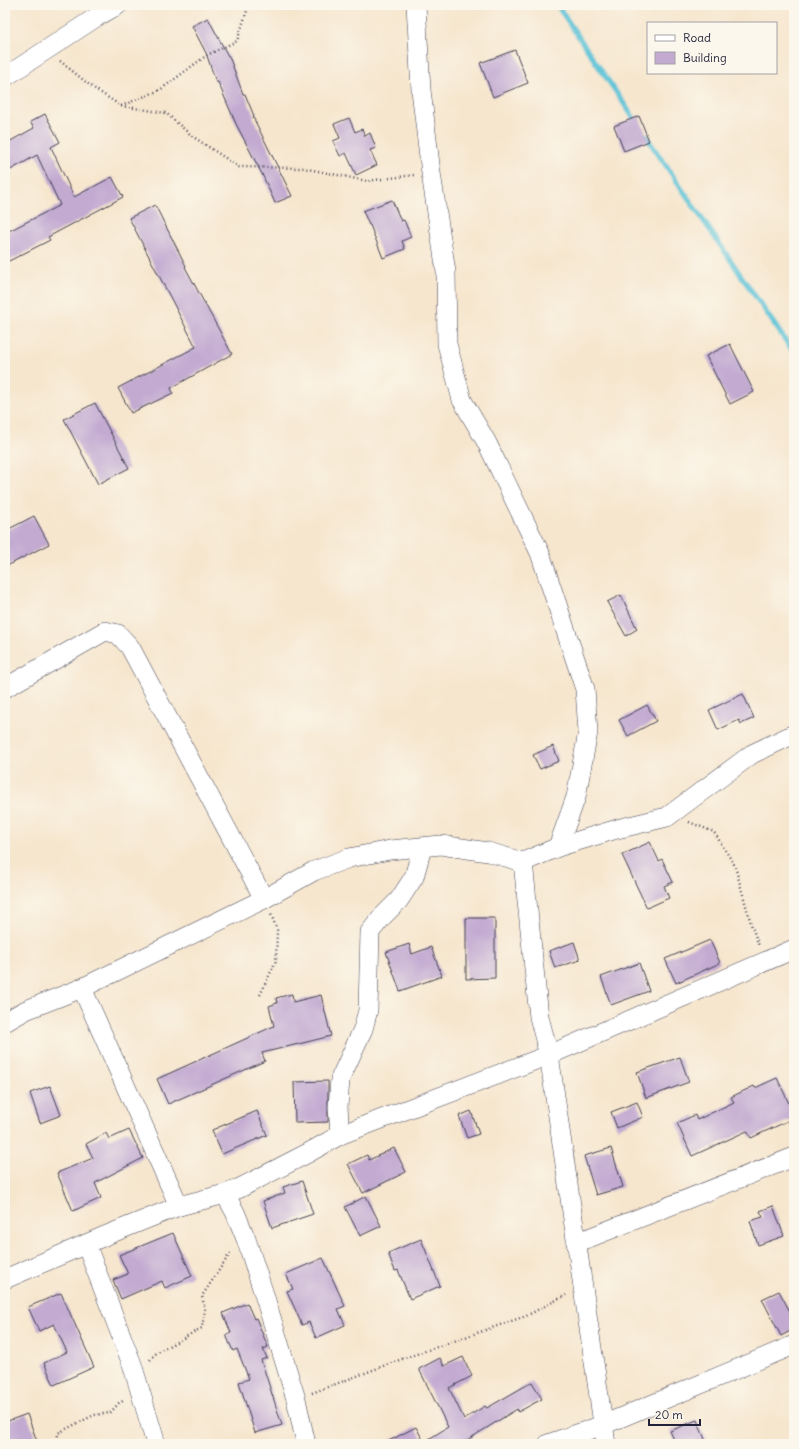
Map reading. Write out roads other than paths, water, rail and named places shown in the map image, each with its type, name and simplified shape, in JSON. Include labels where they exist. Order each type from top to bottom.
[{"type":"street","points":[[5,77],[46,49],[118,5]]},
{"type":"street","points":[[416,5],[421,90],[431,173],[446,272],[447,344],[462,400],[487,443],[540,552],[585,689],[588,732],[576,797],[558,847]]},
{"type":"street","points":[[5,688],[105,631],[118,634],[130,647],[264,899]]},
{"type":"street","points":[[5,1022],[26,1010],[82,988],[264,899],[314,871],[349,858],[390,850],[441,845],[488,852],[522,862],[558,847],[617,829],[667,817],[752,754],[794,734]]},
{"type":"street","points":[[340,1135],[338,1107],[340,1079],[363,1029],[368,1010],[370,932],[399,900],[414,877],[422,848]]},
{"type":"street","points":[[522,862],[540,1017],[549,1056],[606,1444]]},
{"type":"street","points":[[5,1279],[179,1206],[225,1194],[308,1153],[340,1135],[549,1056],[794,949]]},
{"type":"street","points":[[82,988],[179,1206]]},
{"type":"street","points":[[576,1243],[794,1157]]},
{"type":"street","points":[[225,1194],[235,1212],[246,1239],[263,1291],[296,1399],[306,1444]]},
{"type":"street","points":[[86,1244],[132,1364],[156,1444]]},
{"type":"street","points":[[548,1444],[603,1425],[794,1345]]},
{"type":"waterway","points":[[557,5],[637,123]]},
{"type":"waterway","points":[[645,135],[794,353]]}]
